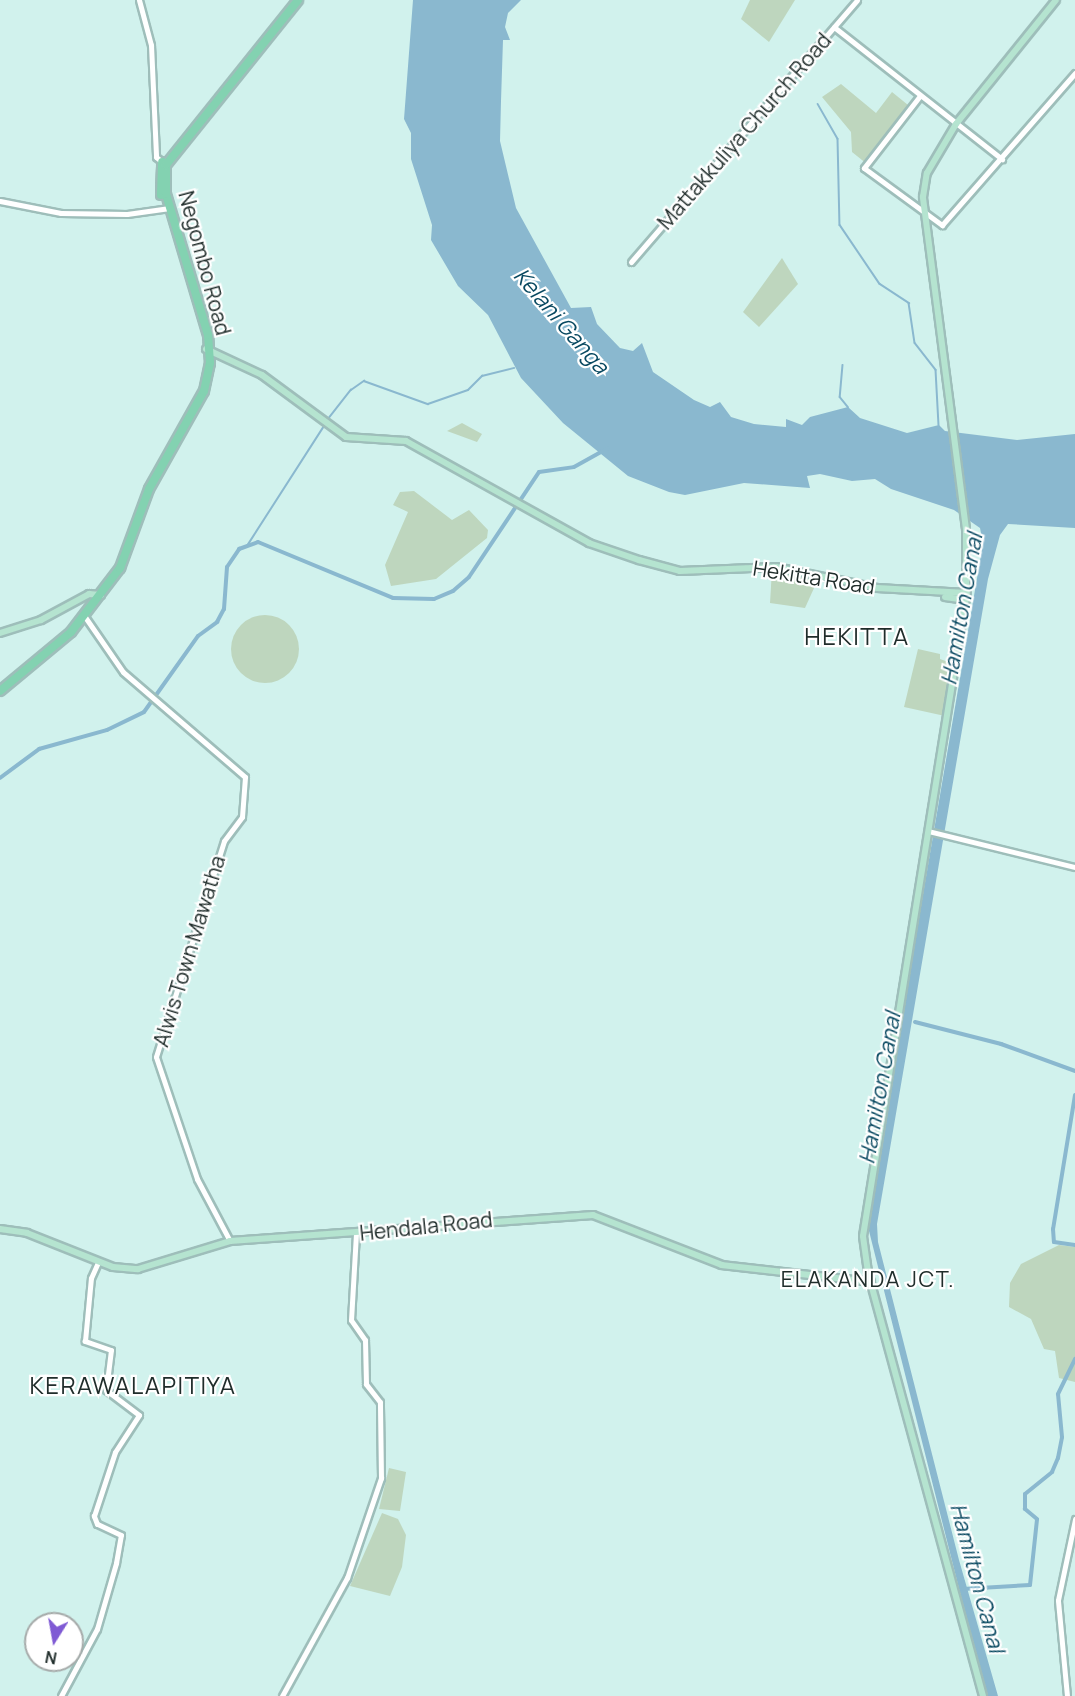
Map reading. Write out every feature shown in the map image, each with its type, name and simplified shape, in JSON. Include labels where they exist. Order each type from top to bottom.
[{"type":"highway","points":[[164,164],[292,0]]},
{"type":"highway","name":"Negombo Road","points":[[0,691],[44,658],[99,594],[122,556],[144,491],[192,407],[204,374],[208,350],[189,277],[159,181],[164,164],[298,0]]},
{"type":"highway","name":"Negombo Road","points":[[0,686],[49,648],[83,615]]},
{"type":"main road","points":[[982,1696],[868,1272],[866,1217],[966,597],[964,519],[923,211],[927,173],[956,124],[1056,0]]},
{"type":"main road","name":"Hekitta Road","points":[[208,350],[262,375],[327,424],[351,438],[405,441],[595,546],[672,570],[776,567],[966,597]]},
{"type":"main road","points":[[0,633],[24,628],[99,594]]},
{"type":"main road","name":"Hendala Road","points":[[0,1229],[27,1233],[98,1262],[150,1267],[230,1241],[356,1234],[442,1222],[593,1215],[722,1265],[871,1282]]},
{"type":"main road","points":[[853,1279],[868,1272]]},
{"type":"street","points":[[139,0],[151,45],[156,157],[164,164]]},
{"type":"street","name":"Mattakkuliya Church Road","points":[[631,262],[856,0]]},
{"type":"street","points":[[834,27],[919,97],[1002,159]]},
{"type":"street","points":[[919,97],[864,168],[942,225],[1075,73]]},
{"type":"street","points":[[0,201],[61,213],[127,214],[168,208]]},
{"type":"street","name":"Alwis Town Mawatha","points":[[83,615],[123,672],[245,777],[242,817],[224,841],[156,1057],[197,1179],[230,1241]]},
{"type":"street","points":[[928,831],[1075,867]]},
{"type":"street","points":[[282,1696],[347,1578],[381,1478],[380,1402],[366,1384],[364,1341],[351,1320],[356,1234]]},
{"type":"street","points":[[61,1696],[97,1629],[116,1563],[121,1535],[98,1524],[94,1516],[115,1452],[139,1415],[106,1390],[111,1350],[85,1341],[91,1278],[98,1262]]},
{"type":"street","points":[[1067,1696],[1058,1600],[1075,1518]]},
{"type":"green space","points":[[750,0],[795,0],[769,42],[741,19]]},
{"type":"green space","points":[[841,84],[876,113],[892,92],[908,105],[867,164],[852,152],[851,132],[822,97]]},
{"type":"green space","points":[[782,258],[798,284],[759,327],[743,312]]},
{"type":"green space","points":[[462,423],[482,434],[477,442],[447,431]]},
{"type":"green space","points":[[414,491],[452,520],[469,510],[488,530],[487,538],[436,579],[391,586],[385,565],[408,512],[393,505],[400,492]]},
{"type":"green space","points":[[772,570],[819,577],[805,608],[770,603]]},
{"type":"green space","points":[[265,615],[278,618],[289,625],[296,636],[299,649],[296,662],[289,673],[278,680],[265,683],[252,680],[241,673],[234,662],[231,649],[234,636],[241,625],[252,618]]},
{"type":"green space","points":[[918,649],[940,654],[940,659],[954,664],[945,716],[904,707]]},
{"type":"green space","points":[[1059,1245],[1075,1247],[1075,1382],[1059,1378],[1055,1351],[1044,1349],[1031,1319],[1009,1307],[1010,1283],[1021,1264]]},
{"type":"green space","points":[[389,1468],[406,1472],[400,1511],[379,1509]]},
{"type":"green space","points":[[382,1513],[398,1519],[406,1535],[402,1567],[390,1596],[350,1586]]},
{"type":"water","name":"Kelani Ganga","points":[[413,0],[521,0],[508,13],[505,27],[510,40],[503,40],[500,141],[516,208],[571,308],[591,307],[597,324],[620,348],[633,351],[642,343],[653,372],[694,400],[710,407],[720,402],[731,417],[754,424],[786,427],[786,419],[802,425],[810,417],[848,407],[860,418],[907,433],[939,425],[945,431],[1017,440],[1075,434],[1075,528],[1008,524],[1000,535],[988,579],[877,1224],[878,1242],[959,1560],[998,1696],[986,1696],[867,1223],[983,543],[980,528],[954,510],[891,489],[875,479],[852,481],[820,474],[807,476],[810,488],[744,483],[685,495],[669,492],[628,476],[563,423],[521,378],[488,315],[458,286],[431,240],[432,225],[411,159],[411,133],[404,119]]},
{"type":"waterway","points":[[818,104],[838,139],[840,225],[880,284],[909,303],[915,343],[936,370],[939,425]]},
{"type":"waterway","points":[[843,365],[840,397],[848,407]]},
{"type":"waterway","points":[[328,419],[351,390],[364,381],[428,404],[468,390],[482,376],[514,368]]},
{"type":"waterway","points":[[247,546],[326,423]]},
{"type":"waterway","points":[[0,778],[39,749],[107,730],[144,712],[198,636],[217,622],[224,609],[227,567],[239,549],[258,542],[393,598],[434,599],[453,591],[469,577],[539,472],[574,467],[607,449]]},
{"type":"waterway","name":"Hamilton Canal","points":[[915,1022],[1001,1044],[1075,1071]]},
{"type":"waterway","points":[[1075,1095],[1053,1229],[1054,1242],[1075,1245]]},
{"type":"waterway","name":"Hamilton Canal","points":[[963,1589],[1030,1585],[1037,1519],[1025,1509],[1025,1494],[1052,1472],[1058,1458],[1062,1437],[1058,1394],[1075,1359]]},
{"type":"district","name":"HEKITTA","points":[[857,636]]},
{"type":"district","name":"ELAKANDA JCT.","points":[[868,1280]]},
{"type":"district","name":"KERAWALAPITIYA","points":[[133,1385]]}]
